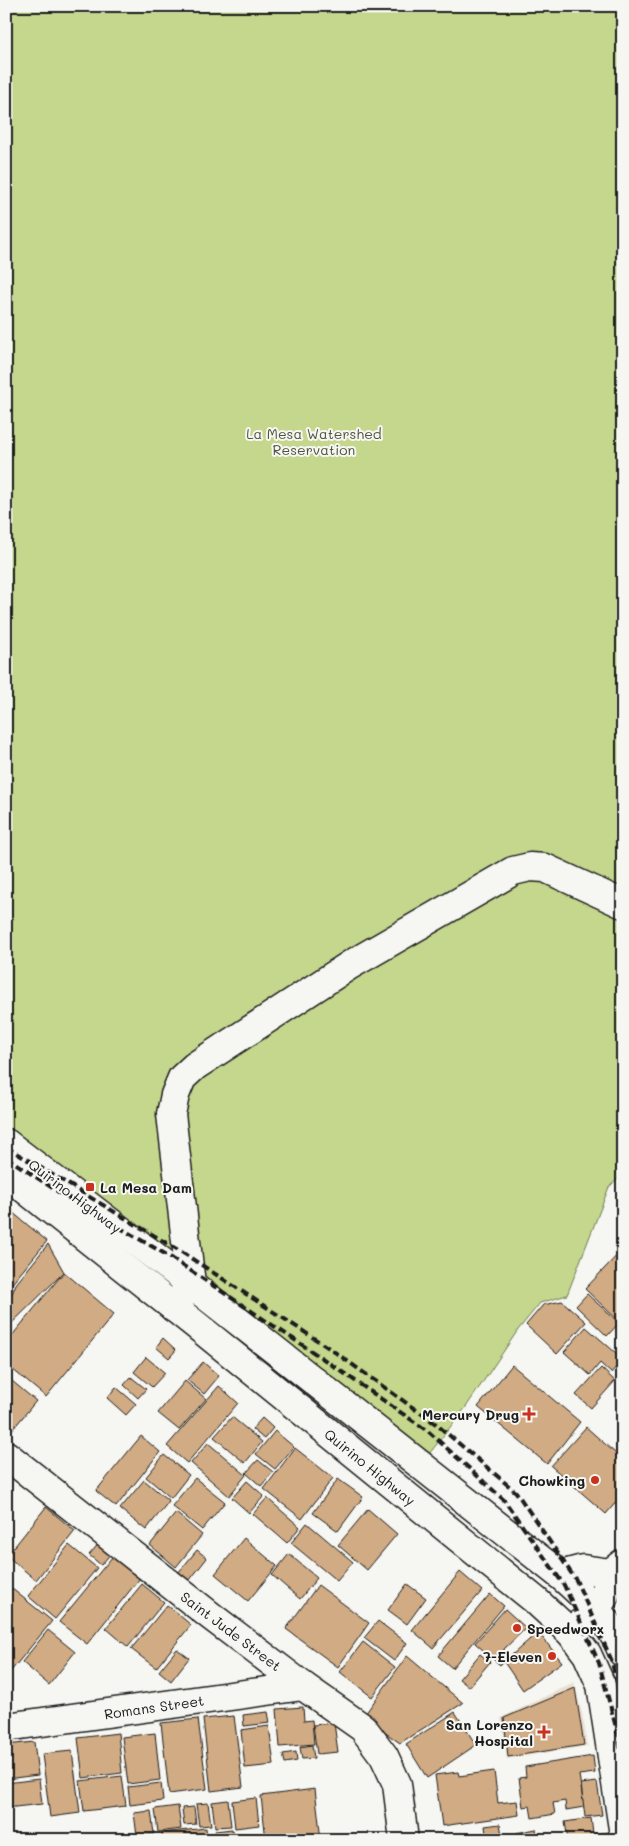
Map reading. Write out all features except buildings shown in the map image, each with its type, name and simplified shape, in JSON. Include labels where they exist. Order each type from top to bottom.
[{"type":"street","points":[[174,1308],[192,1284],[171,1114],[175,1095],[182,1078],[195,1066],[350,965],[513,871],[530,867],[545,868],[623,904]]},
{"type":"street","name":"Quirino Highway","points":[[6,1142],[192,1284],[560,1575],[596,1608],[615,1634],[623,1653]]},
{"type":"street","name":"Quirino Highway","points":[[6,1174],[535,1600],[571,1633],[587,1654],[601,1685],[623,1829]]},
{"type":"street","name":"Saint Jude Street","points":[[6,1455],[212,1618],[302,1686],[363,1728],[384,1756],[397,1784],[404,1840]]},
{"type":"street","points":[[560,1575],[583,1569],[617,1570],[606,1595],[571,1633]]},
{"type":"street","name":"Romans Street","points":[[9,1724],[302,1686]]},
{"type":"shaded area","name":"San Lorenzo Hospital","points":[[574,1682],[588,1746],[507,1759],[501,1718]]},
{"type":"green space","name":"La Mesa Watershed Reservation","points":[[6,6],[623,6],[623,1174],[609,1187],[567,1295],[540,1303],[518,1330],[466,1407],[429,1454],[188,1264],[6,1143]]},
{"type":"railway","points":[[6,1147],[180,1251],[329,1348],[436,1424],[516,1492],[576,1580],[611,1659],[623,1706]]},
{"type":"railway","points":[[6,1157],[60,1193],[167,1255],[322,1358],[429,1432],[504,1500],[564,1585],[599,1663],[618,1735],[623,1765]]},
{"type":"place","name":"La Mesa Dam","points":[[90,1187]]},
{"type":"place","name":"Mercury Drug","points":[[529,1414]]},
{"type":"place","name":"Chowking","points":[[595,1480]]},
{"type":"place","name":"Speedworx","points":[[517,1628]]},
{"type":"place","name":"7-Eleven","points":[[552,1656]]},
{"type":"place","name":"San Lorenzo Hospital","points":[[544,1732]]}]
